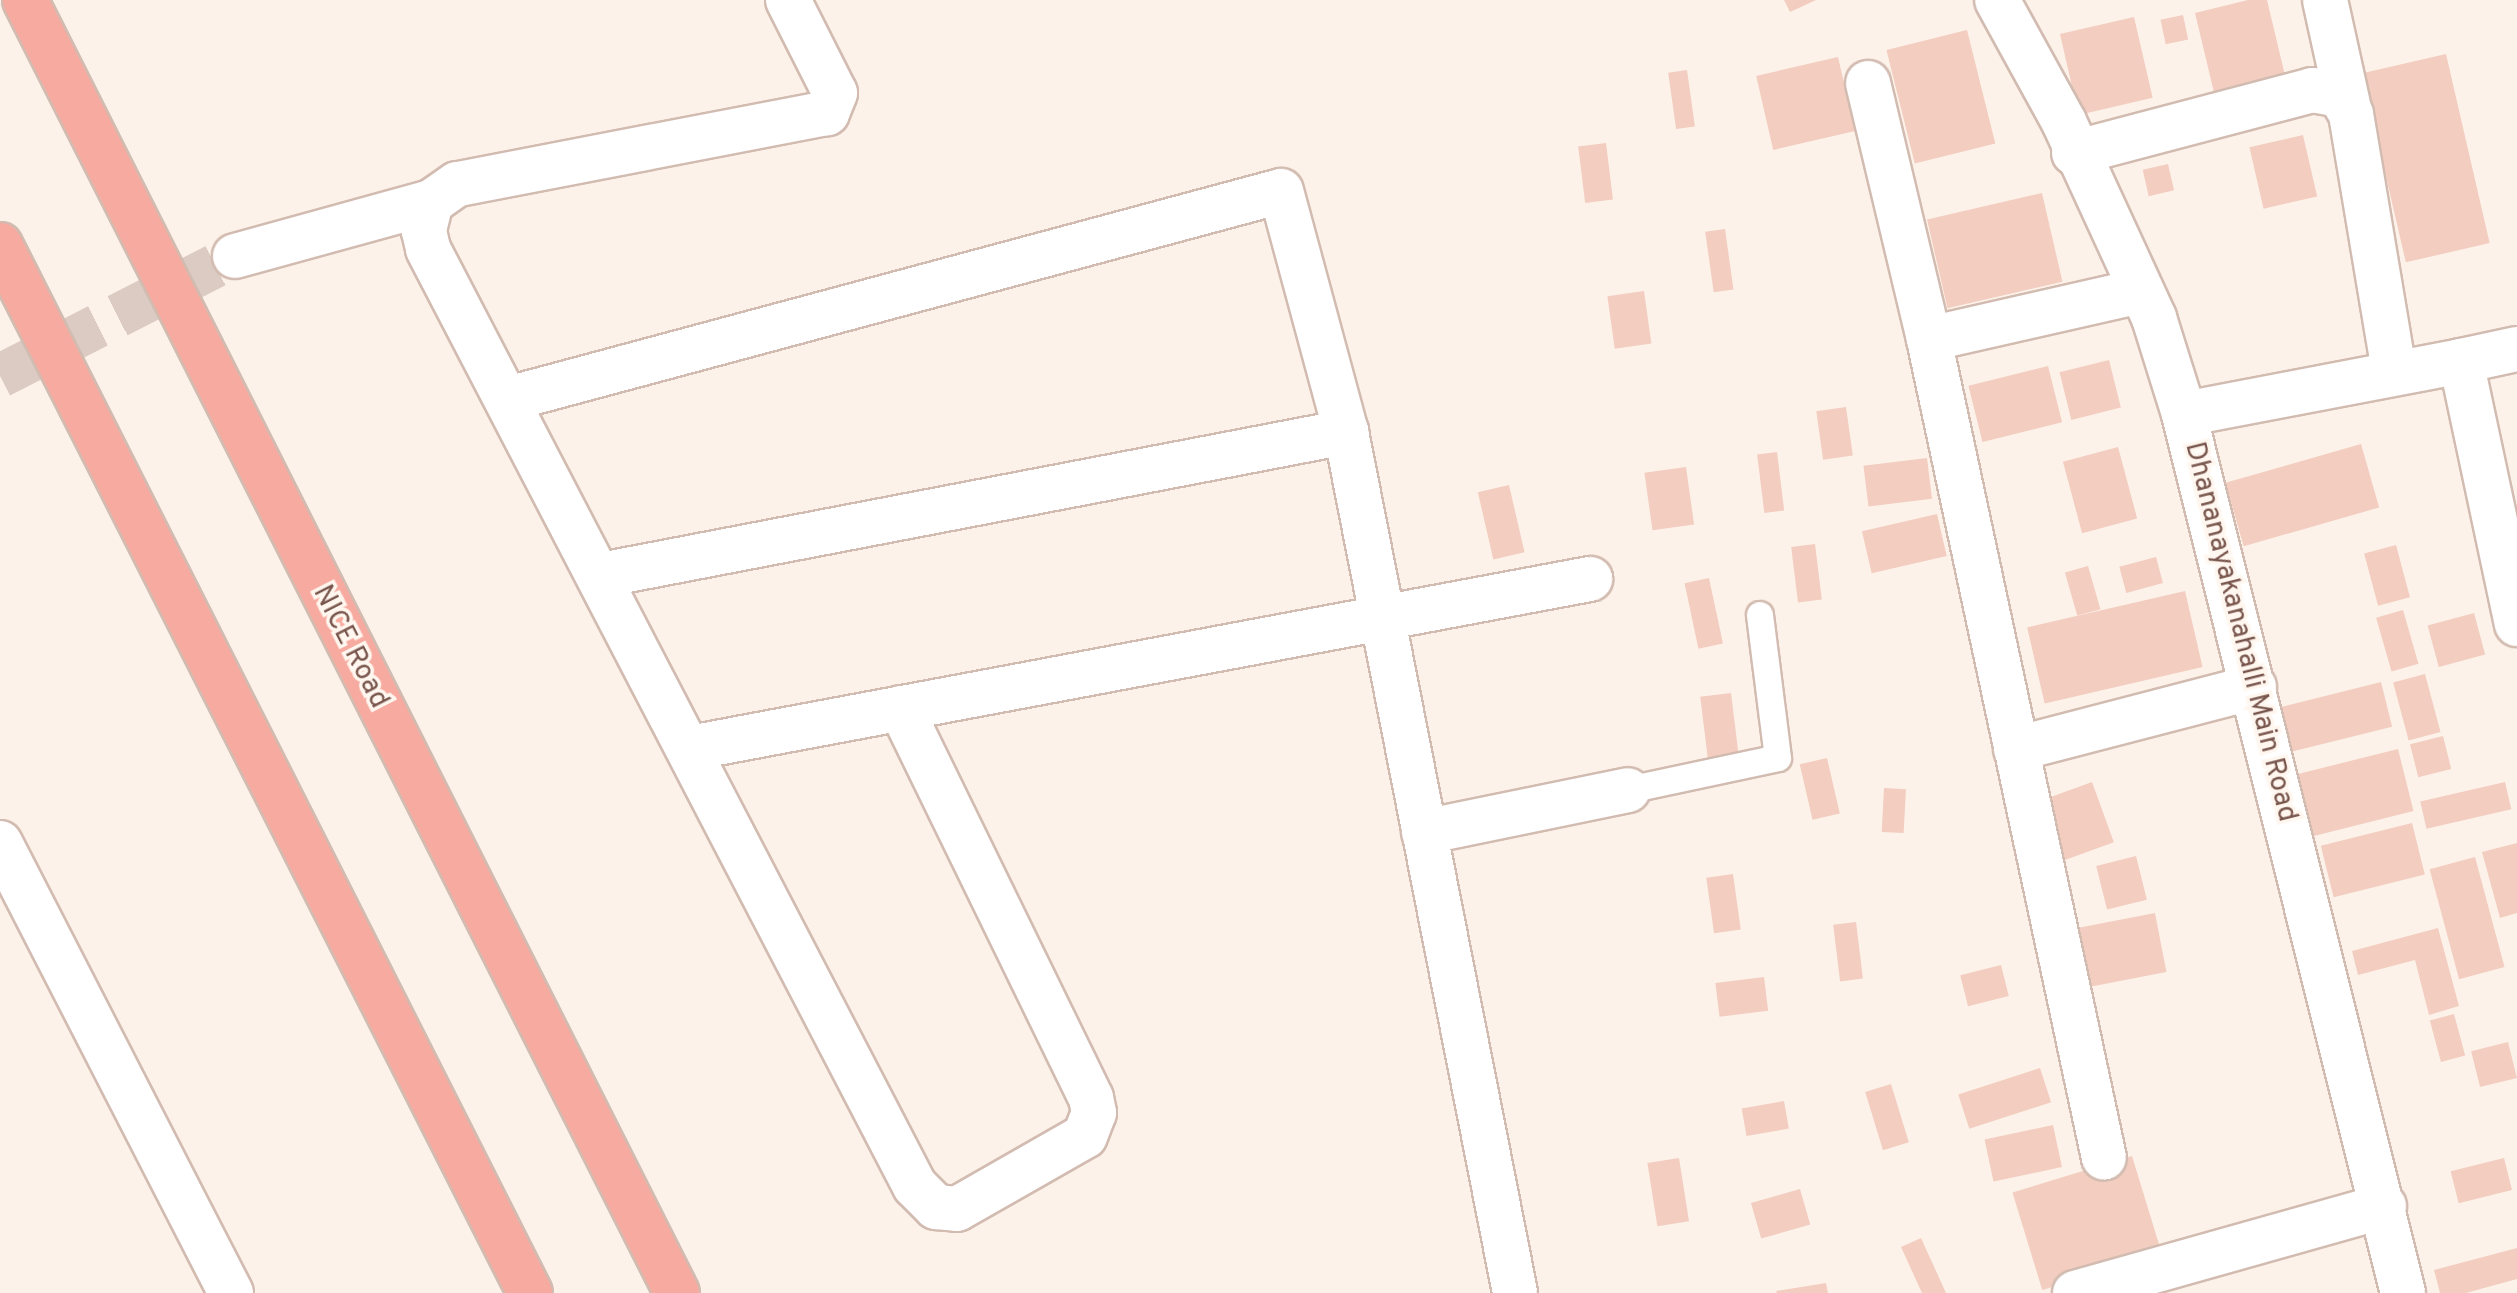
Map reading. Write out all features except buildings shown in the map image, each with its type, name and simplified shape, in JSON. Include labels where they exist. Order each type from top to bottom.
[{"type":"highway","name":"NICE Road","points":[[25,0],[677,1293]]},
{"type":"highway","points":[[0,245],[530,1293]]},
{"type":"street","points":[[235,256],[431,202],[457,184],[827,113],[835,93],[788,0]]},
{"type":"street","name":"Dhananayakanahalli Main Road","points":[[1997,0],[2064,122],[2074,153],[2140,291],[2184,414],[2384,1206],[2403,1293]]},
{"type":"street","points":[[2325,0],[2348,105],[2394,370]]},
{"type":"street","points":[[1868,83],[1929,339],[2104,1158]]},
{"type":"street","points":[[2074,153],[2312,90],[2332,90],[2348,105]]},
{"type":"street","points":[[508,399],[1281,191],[1346,432],[1515,1293]]},
{"type":"street","points":[[431,202],[424,215],[428,249],[601,575],[915,1186],[936,1207],[957,1209],[1085,1136],[1094,1113],[1091,1098],[901,708]]},
{"type":"street","points":[[1929,339],[2140,291]]},
{"type":"street","points":[[2184,414],[2394,370],[2461,361],[2517,349]]},
{"type":"street","points":[[2461,361],[2504,505],[2517,624]]},
{"type":"street","points":[[601,575],[1346,432]]},
{"type":"street","points":[[690,748],[1590,579]]},
{"type":"street","points":[[2016,749],[2254,687]]},
{"type":"street","points":[[1424,832],[1628,790]]},
{"type":"street","points":[[0,843],[231,1293]]},
{"type":"street","points":[[2075,1293],[2384,1206]]},
{"type":"lane","points":[[1628,790],[1778,758],[1760,615]]},
{"type":"tunnel","points":[[0,376],[235,256]]}]
